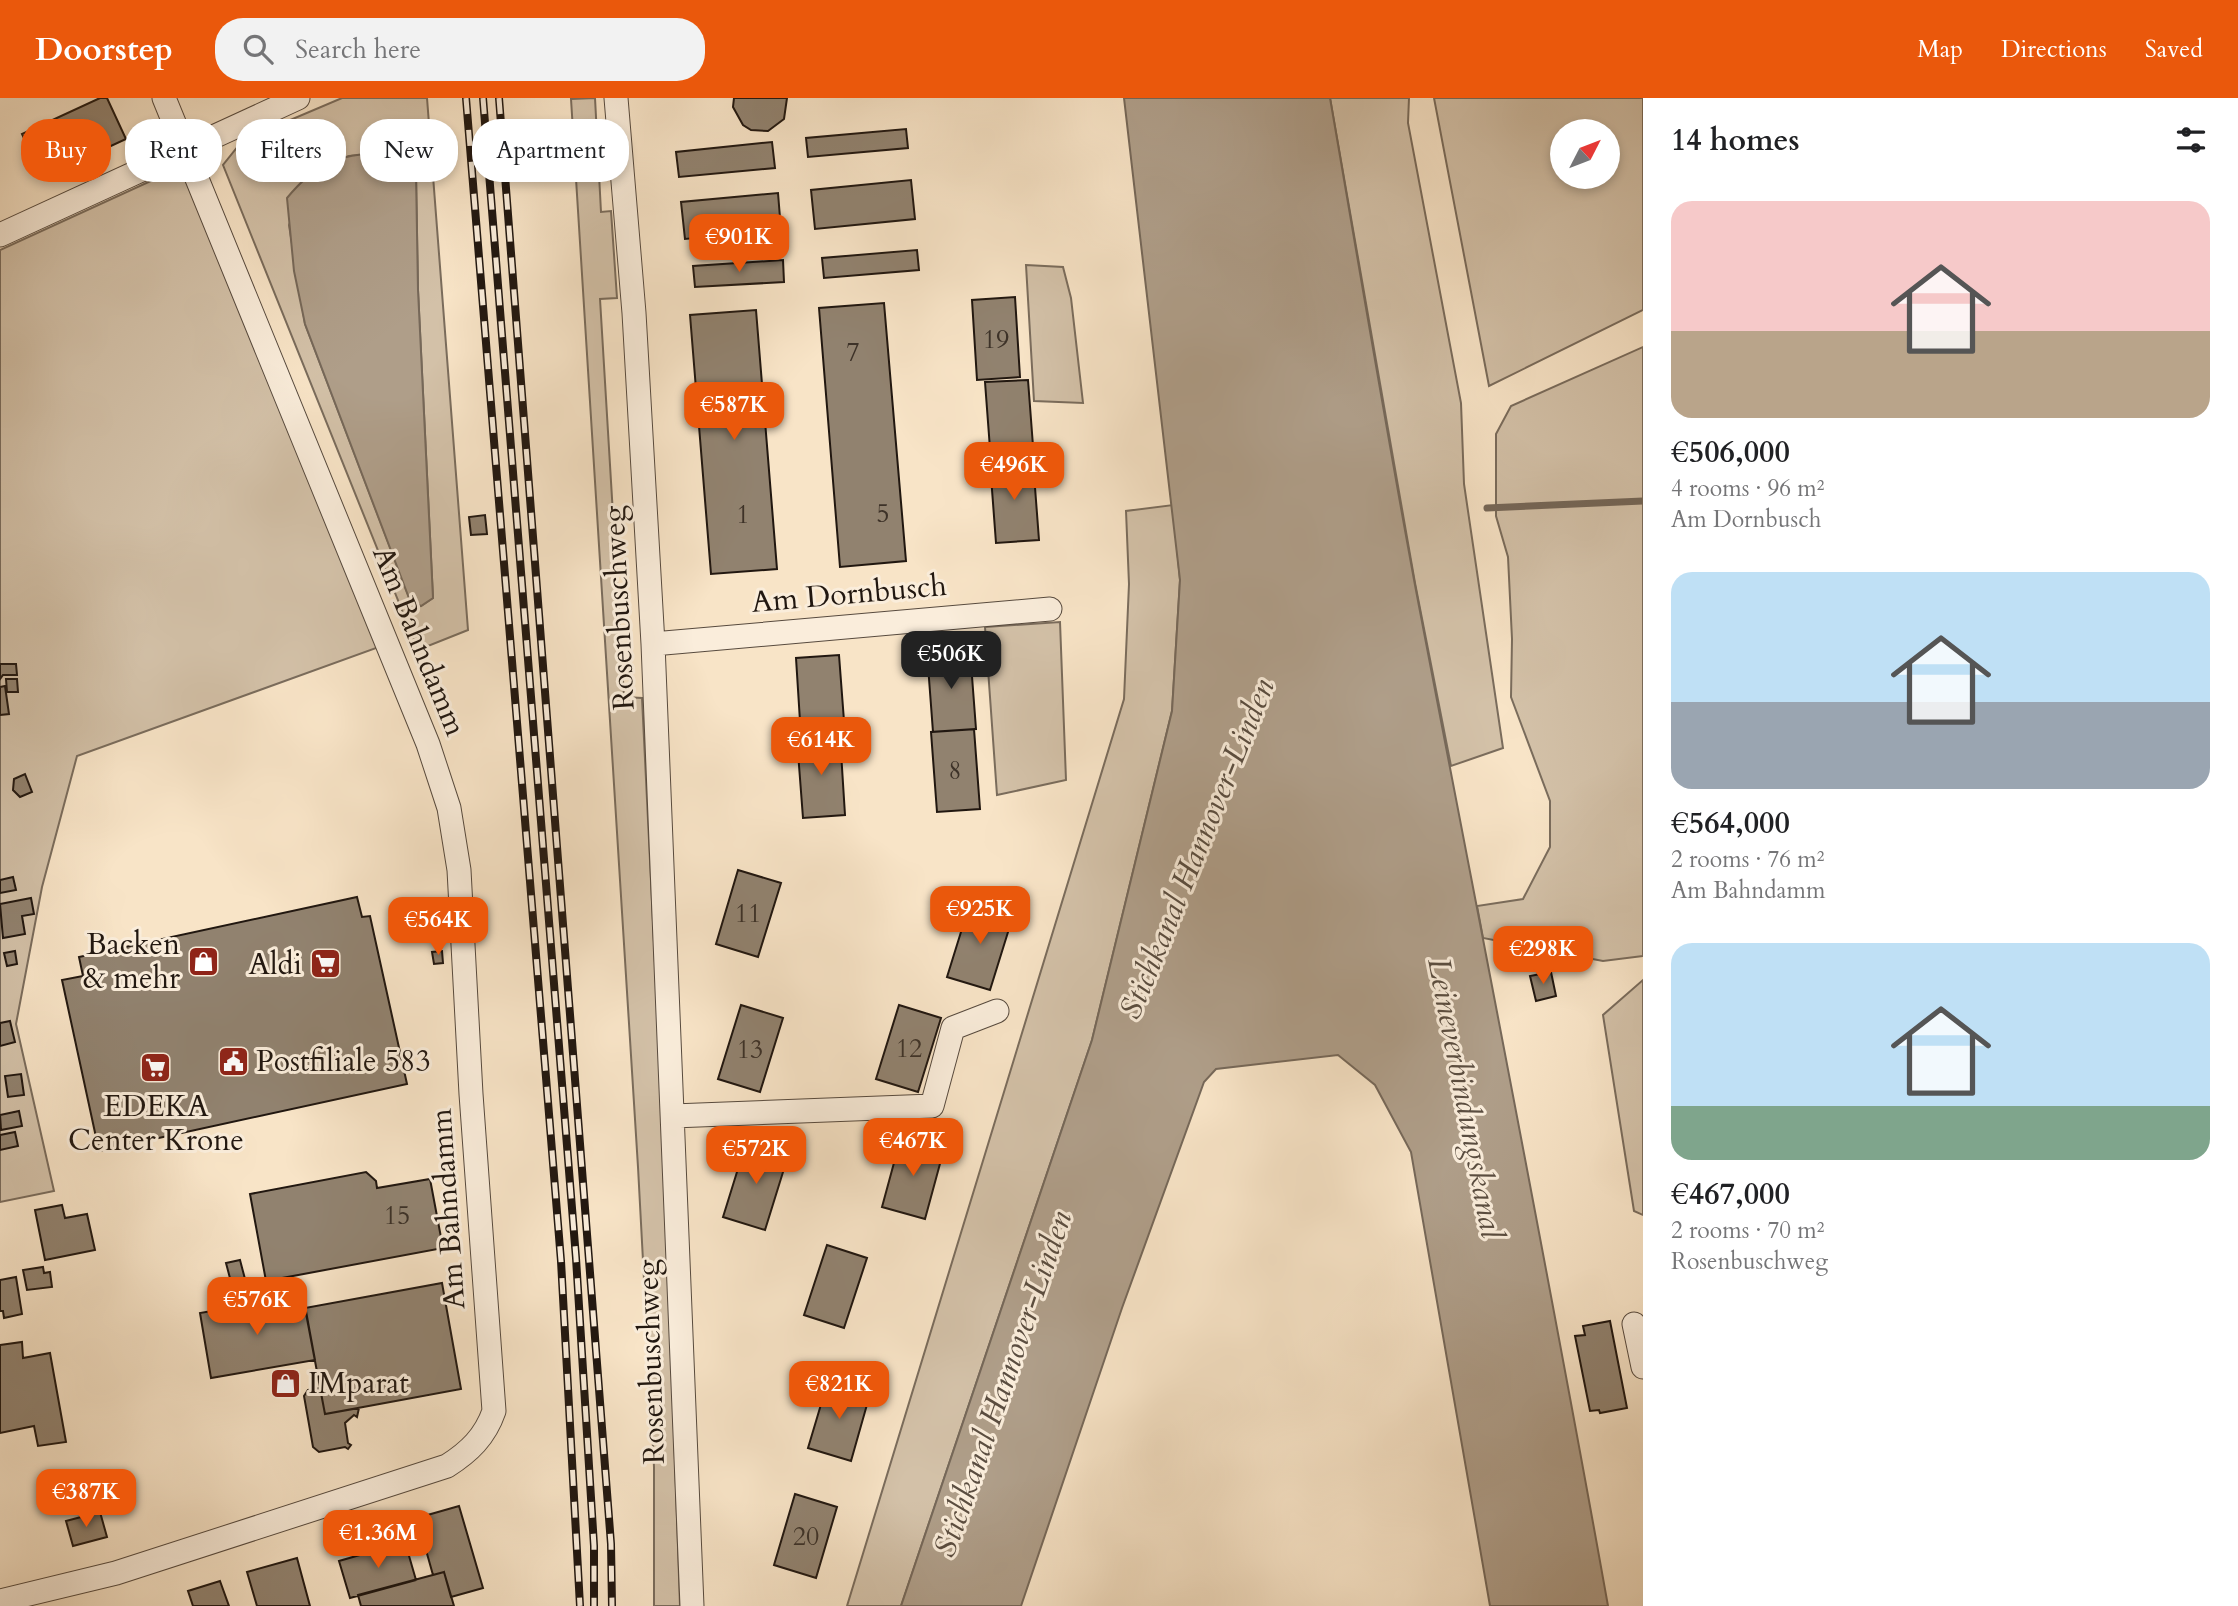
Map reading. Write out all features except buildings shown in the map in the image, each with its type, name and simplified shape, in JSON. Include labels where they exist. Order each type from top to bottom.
[{"type":"street","name":"Am Bahndamm","points":[[164,98],[173,119]]},
{"type":"street","points":[[222,132],[298,98]]},
{"type":"street","name":"Rosenbuschweg","points":[[616,98],[634,313],[653,644],[692,1606]]},
{"type":"street","points":[[0,235],[125,177]]},
{"type":"street","name":"Am Bahndamm","points":[[0,1601],[116,1573],[447,1466],[473,1447],[489,1424],[494,1411],[471,1106],[459,870],[449,808],[429,744],[199,182]]},
{"type":"street","name":"Am Dornbusch","points":[[653,644],[1051,609]]},
{"type":"street","points":[[673,1116],[764,1115],[932,1106],[953,1028],[997,1011]]},
{"type":"street","points":[[1634,1324],[1643,1367]]},
{"type":"shaded area","points":[[342,98],[427,98],[429,119],[360,119],[360,155],[346,157],[346,119],[292,119]]},
{"type":"shaded area","points":[[595,98],[596,119],[572,119],[571,99]]},
{"type":"shaded area","points":[[1330,98],[1409,98],[1408,123],[1461,403],[1464,484],[1503,748],[1451,766],[1415,583]]},
{"type":"shaded area","points":[[1434,98],[1643,98],[1643,310],[1489,386]]},
{"type":"shaded area","points":[[236,149],[236,182],[305,182],[289,225],[305,324],[409,597],[421,606],[433,598],[418,290],[416,182],[433,182],[468,630],[418,650],[223,165]]},
{"type":"shaded area","points":[[148,182],[190,182],[379,647],[77,756],[42,887],[16,1024],[54,1191],[0,1202],[0,250]]},
{"type":"shaded area","points":[[576,182],[599,182],[601,212],[611,211],[617,298],[600,299],[624,697],[642,698],[665,1166],[680,1606],[654,1606],[654,1467],[638,1167]]},
{"type":"shaded area","points":[[1026,265],[1063,267],[1071,298],[1083,403],[1034,401]]},
{"type":"shaded area","points":[[1643,347],[1643,956],[1603,961],[1483,938],[1477,906],[1523,899],[1550,847],[1550,801],[1511,697],[1512,639],[1508,557],[1496,516],[1496,434],[1511,406]]},
{"type":"shaded area","points":[[1173,505],[1180,580],[1172,711],[1092,1040],[901,1606],[847,1606],[1124,699],[1129,584],[1126,511]]},
{"type":"shaded area","points":[[1060,622],[1066,780],[997,795],[985,627]]},
{"type":"shaded area","points":[[1643,980],[1643,1215],[1634,1211],[1603,1015]]},
{"type":"water","points":[[1124,98],[1330,98],[1415,585],[1608,1606],[1490,1606],[1411,1152],[1375,1085],[1338,1055],[1216,1069],[1204,1082],[1122,1308],[1021,1606],[901,1606],[1092,1040],[1172,711],[1180,580]]},
{"type":"water","points":[[360,155],[360,182],[416,182],[418,290],[433,598],[421,606],[409,598],[305,324],[294,271],[287,198],[302,182],[346,182],[346,157]]},
{"type":"waterway","points":[[1487,508],[1643,501]]},
{"type":"railway","points":[[466,98],[561,1261],[580,1606]]},
{"type":"railway","points":[[483,98],[576,1258],[594,1546],[594,1606]]},
{"type":"railway","points":[[499,98],[611,1544],[612,1606]]},
{"type":"place","name":"Backen & mehr","points":[[203,961]]},
{"type":"place","name":"Aldi","points":[[325,964]]},
{"type":"place","name":"Postfiliale 583","points":[[233,1061]]},
{"type":"place","name":"EDEKA Center Krone","points":[[156,1068]]},
{"type":"place","name":"IMparat","points":[[285,1383]]},
{"type":"water label","name":"Stichkanal Hannover-Linden","points":[[1197,849]]},
{"type":"water label","name":"Leineverbindungskanal","points":[[1465,1098]]},
{"type":"water label","name":"Stichkanal Hannover-Linden","points":[[1003,1384]]}]
